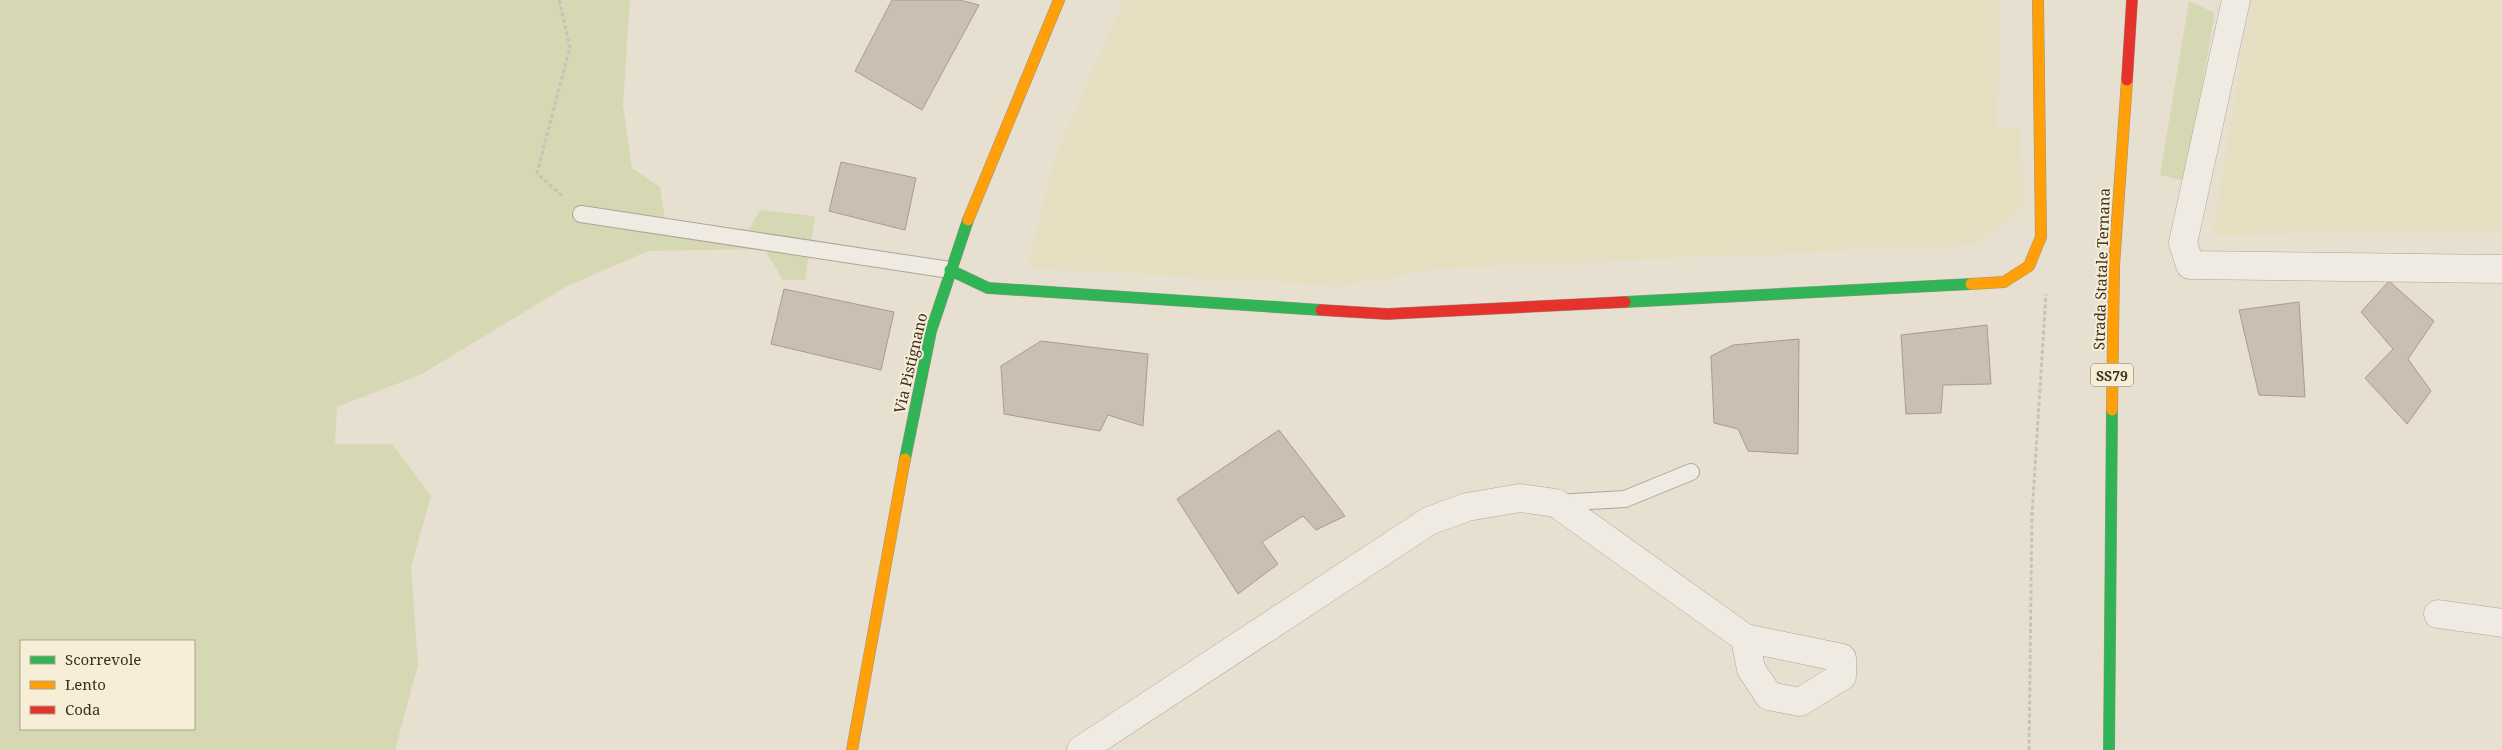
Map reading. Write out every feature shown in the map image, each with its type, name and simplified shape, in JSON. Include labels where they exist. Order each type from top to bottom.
[{"type":"main road","name":"Via Pistignano","points":[[852,750],[907,448],[932,330],[961,236],[1059,0]]},
{"type":"main road","points":[[950,270],[988,288],[1387,314],[2004,282],[2029,266],[2042,237],[2038,0]]},
{"type":"main road","name":"Strada Statale Ternana","points":[[2109,750],[2109,580],[2114,265],[2132,0]]},
{"type":"street","points":[[2236,0],[2184,243],[2190,265],[2502,269]]},
{"type":"street","points":[[1081,750],[1429,521],[1467,507],[1520,498],[1556,503],[1744,638]]},
{"type":"street","points":[[2438,614],[2502,623]]},
{"type":"lane","points":[[581,214],[950,270]]},
{"type":"lane","points":[[1556,503],[1625,499],[1691,472]]},
{"type":"path","points":[[560,0],[570,47],[537,173],[581,214]]},
{"type":"path","points":[[2029,266],[2046,294],[2032,514],[2029,750]]},
{"type":"shaded area","points":[[1123,0],[2000,0],[1997,128],[2020,128],[2024,209],[1974,245],[1437,269],[1341,286],[1027,268],[1056,155]]},
{"type":"shaded area","points":[[2251,0],[2502,0],[2502,230],[2212,236]]},
{"type":"green space","points":[[0,0],[630,0],[623,105],[632,168],[660,187],[666,226],[749,229],[760,210],[815,216],[805,280],[783,280],[764,249],[648,251],[567,286],[422,374],[337,407],[335,444],[392,444],[431,496],[411,567],[418,665],[395,750],[0,750]]},
{"type":"green space","points":[[2189,1],[2215,13],[2185,181],[2160,175]]},
{"type":"building","points":[[892,0],[960,0],[979,5],[922,110],[855,71]]},
{"type":"building","points":[[841,162],[916,178],[905,230],[829,211]]},
{"type":"building","points":[[2389,281],[2434,321],[2408,359],[2431,391],[2407,424],[2365,378],[2393,349],[2361,312]]},
{"type":"building","points":[[784,289],[894,312],[881,370],[771,344]]},
{"type":"building","points":[[2299,302],[2305,397],[2259,395],[2239,310]]},
{"type":"building","points":[[1987,325],[1991,384],[1943,385],[1941,413],[1906,414],[1901,335]]},
{"type":"building","points":[[1799,339],[1798,454],[1748,451],[1738,429],[1714,423],[1711,356],[1733,345]]},
{"type":"building","points":[[1041,341],[1148,354],[1143,426],[1108,415],[1100,431],[1004,414],[1001,366]]},
{"type":"building","points":[[1279,430],[1345,516],[1316,530],[1303,516],[1262,542],[1278,564],[1238,594],[1177,499]]},
{"type":"traffic: fast","points":[[905,459],[931,331],[968,220]]},
{"type":"traffic: fast","points":[[950,270],[988,288],[1321,310]]},
{"type":"traffic: fast","points":[[1625,302],[1971,284]]},
{"type":"traffic: fast","points":[[2109,750],[2112,410]]},
{"type":"traffic: slow","points":[[968,220],[1059,0]]},
{"type":"traffic: slow","points":[[1971,284],[2004,282],[2029,266],[2041,237],[2038,0]]},
{"type":"traffic: slow","points":[[2112,410],[2114,265],[2127,80]]},
{"type":"traffic: slow","points":[[852,750],[905,459]]},
{"type":"traffic: jam","points":[[2127,80],[2132,0]]},
{"type":"traffic: jam","points":[[1321,310],[1387,314],[1625,302]]}]
